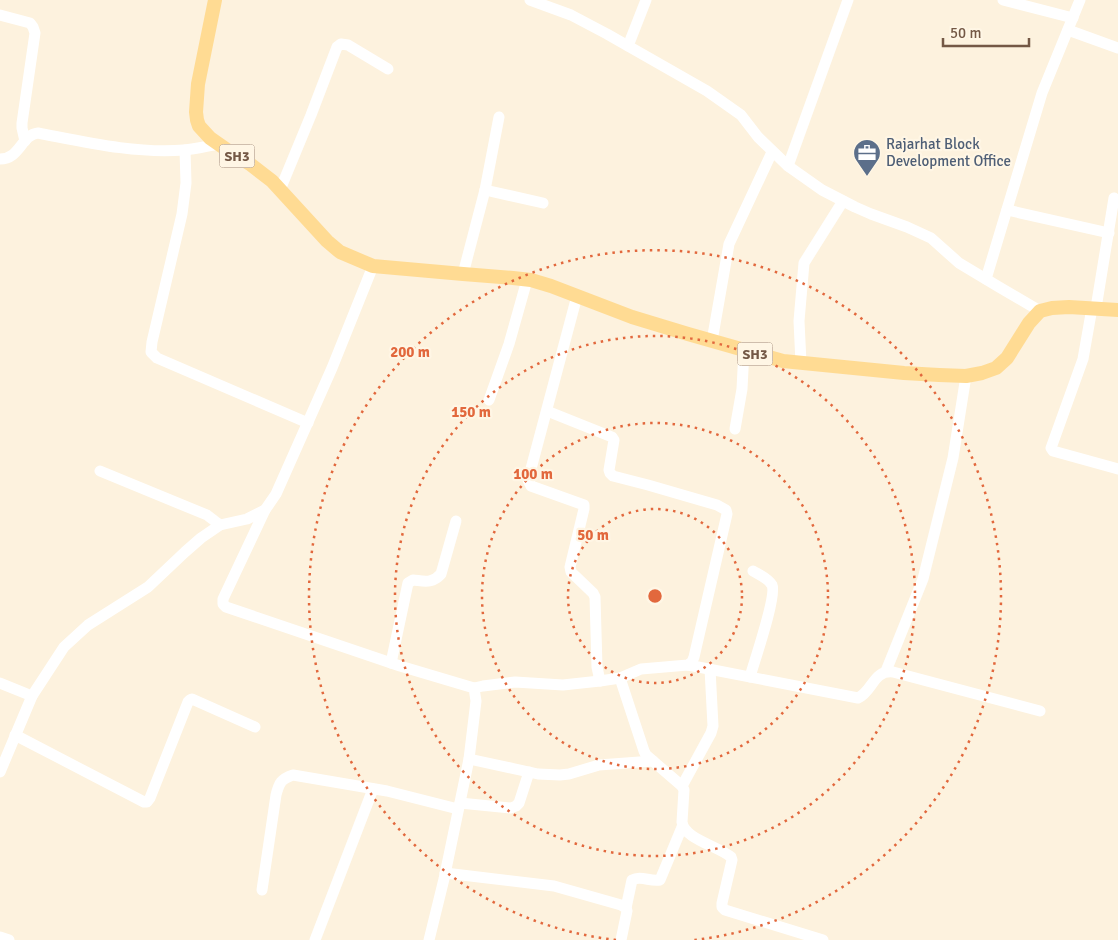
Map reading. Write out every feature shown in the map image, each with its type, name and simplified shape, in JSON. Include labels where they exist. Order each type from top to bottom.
[{"type":"main road","name":"SH3","points":[[215,0],[198,84],[196,112],[197,120],[204,132],[272,181],[327,241],[340,252],[373,266],[527,280],[552,286],[632,317],[783,361],[904,373],[966,376],[996,368],[1007,358],[1029,323],[1040,311]]},
{"type":"main road","points":[[1040,311],[1070,307],[1118,310]]},
{"type":"street","points":[[530,0],[571,15],[707,91],[741,115],[772,152],[822,190],[854,207],[931,238],[960,263],[1040,311]]},
{"type":"street","points":[[628,46],[646,0]]},
{"type":"street","points":[[788,166],[848,0]]},
{"type":"street","points":[[1004,0],[1073,18]]},
{"type":"street","points":[[986,279],[1042,93],[1080,0]]},
{"type":"street","points":[[0,15],[30,23],[35,33],[22,123],[25,141]]},
{"type":"street","points":[[1068,30],[1118,48]]},
{"type":"street","points":[[280,190],[311,115],[336,47],[341,44],[348,45],[388,69]]},
{"type":"street","points":[[463,274],[485,190],[499,117]]},
{"type":"street","points":[[0,159],[9,158],[30,136],[38,133],[93,144],[150,150],[185,150],[219,144]]},
{"type":"street","points":[[185,150],[186,183],[182,214],[151,352],[157,358],[308,423]]},
{"type":"street","points":[[712,341],[729,244],[772,152]]},
{"type":"street","points":[[485,190],[543,203]]},
{"type":"street","points":[[1114,198],[1109,233],[1083,359],[1052,448],[1053,451],[1118,469]]},
{"type":"street","points":[[801,363],[799,321],[804,263],[843,201]]},
{"type":"street","points":[[1007,210],[1109,233]]},
{"type":"street","points":[[373,266],[308,423],[276,494],[265,510],[223,599],[223,604],[226,607],[391,663],[474,688],[515,682],[563,685],[620,678],[641,669],[688,665],[858,698],[862,696],[880,674],[886,671],[1040,711]]},
{"type":"street","points":[[489,400],[509,344],[527,280]]},
{"type":"street","points":[[578,296],[528,480],[531,486],[584,505],[570,567],[571,572],[594,593],[597,667],[600,681]]},
{"type":"street","points":[[735,428],[742,390],[744,350]]},
{"type":"street","points":[[886,671],[923,579],[953,458],[966,376]]},
{"type":"street","points":[[547,411],[612,437],[614,440],[609,470],[613,476],[718,505],[726,510],[727,514],[694,657],[688,665]]},
{"type":"street","points":[[100,470],[207,515],[220,525]]},
{"type":"street","points":[[0,772],[32,696],[64,647],[88,625],[148,587],[185,552],[220,525],[246,519],[265,510]]},
{"type":"street","points":[[391,663],[408,583],[412,580],[436,580],[441,574],[456,522]]},
{"type":"street","points":[[750,677],[773,593],[772,586],[767,579],[753,571]]},
{"type":"street","points":[[682,786],[713,726],[710,669]]},
{"type":"street","points":[[620,678],[644,752],[682,786],[684,790],[682,827],[660,880],[639,878],[632,880],[621,940]]},
{"type":"street","points":[[0,682],[32,696]]},
{"type":"street","points":[[429,940],[469,759],[476,701],[474,688]]},
{"type":"street","points":[[15,735],[147,802],[190,700],[192,699],[255,727]]},
{"type":"street","points":[[469,759],[538,774],[560,775],[570,774],[599,765],[654,762]]},
{"type":"street","points":[[262,890],[276,795],[279,784],[286,778],[293,775],[387,791],[459,806],[510,808],[519,803],[529,772]]},
{"type":"street","points":[[315,940],[373,789]]},
{"type":"street","points":[[682,827],[690,834],[731,857],[732,860],[722,904],[725,910],[823,940]]},
{"type":"street","points":[[445,873],[554,886],[626,908]]},
{"type":"street","points":[[0,936],[8,940]]},
{"type":"place","name":"Rajarhat Block Development Office","points":[[867,177]]}]
